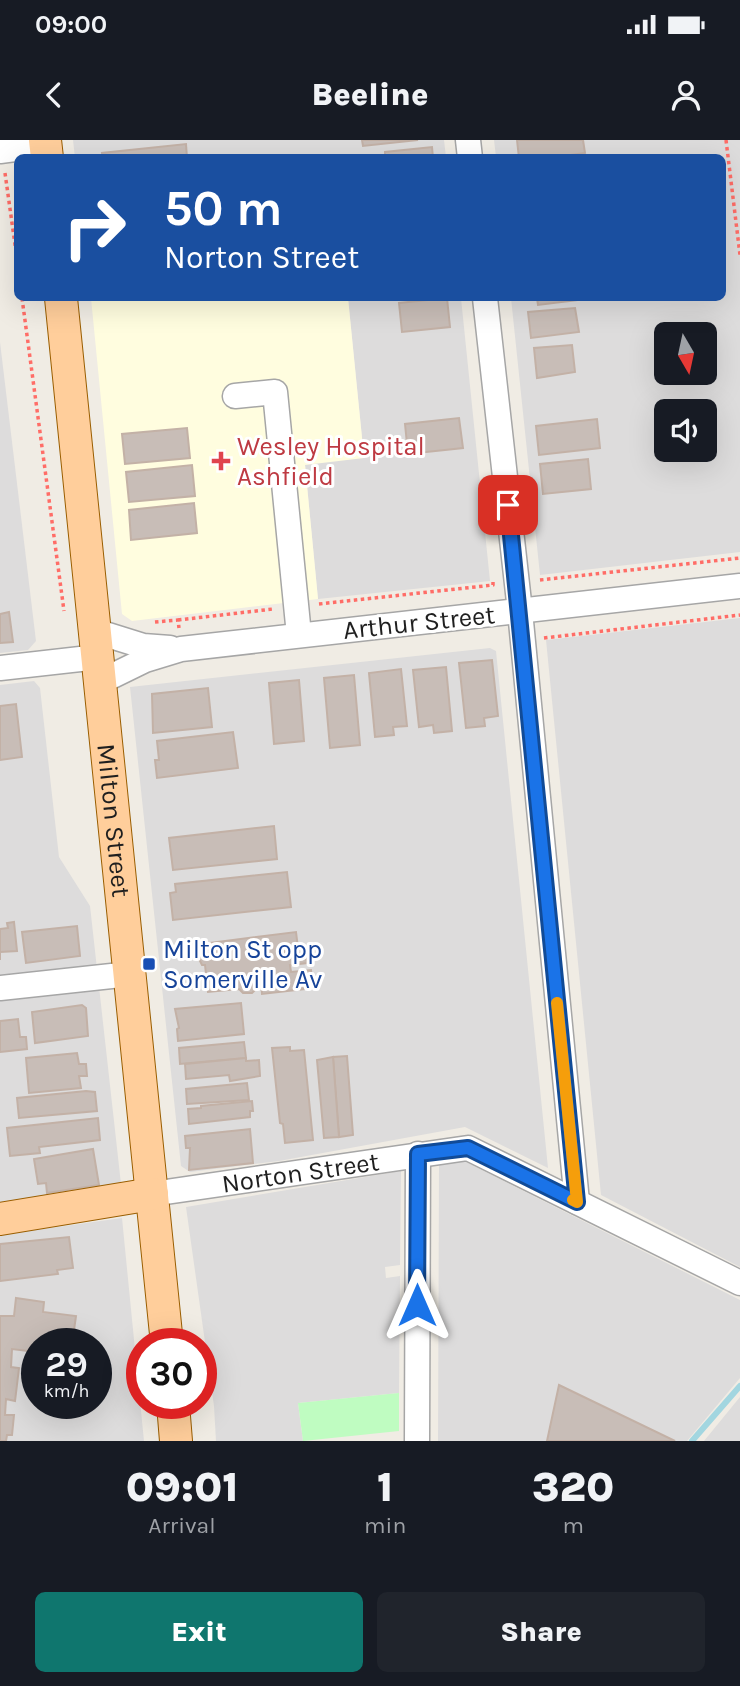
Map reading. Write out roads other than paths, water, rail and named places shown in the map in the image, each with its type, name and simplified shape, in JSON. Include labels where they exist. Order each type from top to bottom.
[{"type":"main road","name":"Milton Street","points":[[61,301],[165,1328]]},
{"type":"main road","name":"Norton Street","points":[[0,1219],[152,1194]]},
{"type":"main road","points":[[174,1419],[176,1441]]},
{"type":"street","points":[[1,151],[45,148]]},
{"type":"street","points":[[485,301],[520,611],[577,1202]]},
{"type":"street","points":[[235,396],[275,392],[299,635]]},
{"type":"street","name":"Arthur Street","points":[[97,657],[145,660],[181,649],[740,586]]},
{"type":"street","name":"Arthur Street","points":[[0,668],[97,657],[143,646],[181,649]]},
{"type":"street","points":[[0,988],[130,974]]},
{"type":"street","name":"Norton Street","points":[[152,1194],[468,1148],[740,1283]]},
{"type":"street","points":[[417,1441],[418,1154]]},
{"type":"waterway","points":[[692,1441],[740,1386]]},
{"type":"place","name":"Wesley Hospital Ashfield","points":[[221,461]]},
{"type":"place","name":"Milton St opp Somerville Av","points":[[149,964]]}]
